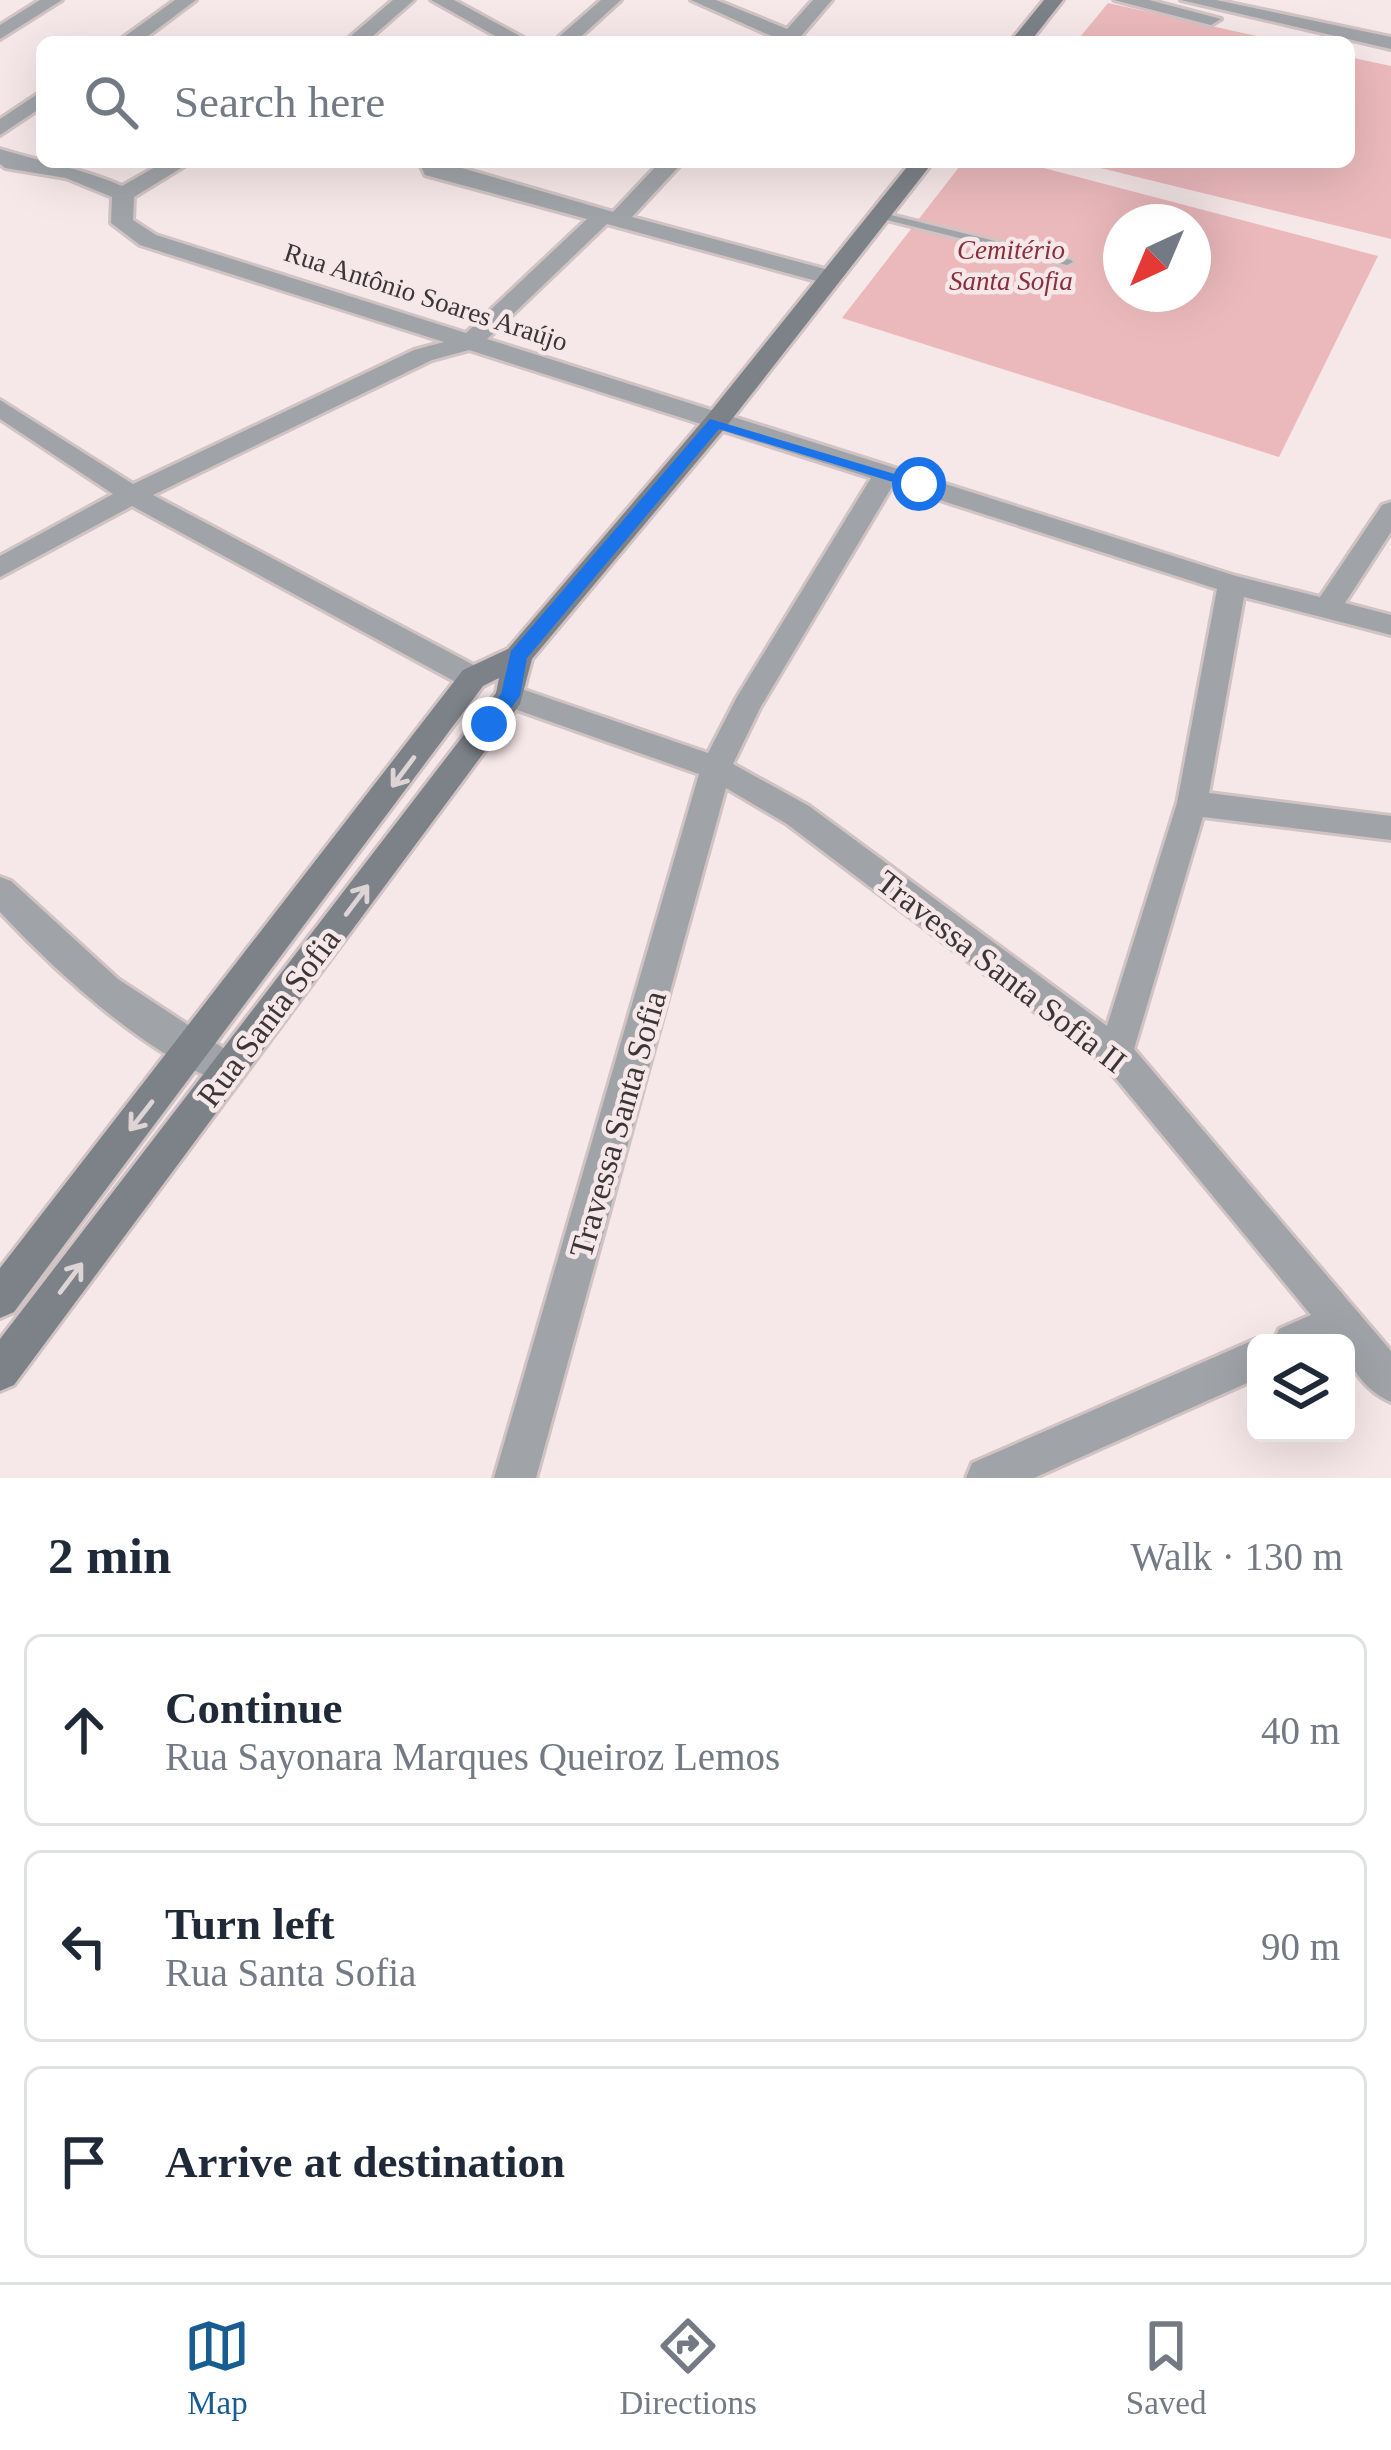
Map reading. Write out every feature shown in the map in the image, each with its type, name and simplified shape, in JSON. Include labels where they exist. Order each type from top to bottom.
[{"type":"street","points":[[0,33],[53,0]]},
{"type":"street","points":[[136,36],[187,0]]},
{"type":"street","points":[[361,36],[405,0]]},
{"type":"street","points":[[440,0],[509,36]]},
{"type":"street","points":[[570,36],[613,0]]},
{"type":"street","points":[[700,0],[781,36]]},
{"type":"street","points":[[791,36],[823,0]]},
{"type":"street","points":[[1025,36],[1054,0]]},
{"type":"street","points":[[1123,0],[1290,36]]},
{"type":"street","points":[[1190,0],[1354,36]]},
{"type":"street","points":[[1355,36],[1391,44]]},
{"type":"street","points":[[1355,50],[1391,58]]},
{"type":"street","points":[[0,129],[36,102]]},
{"type":"street","points":[[0,154],[13,163],[36,167]]},
{"type":"street","points":[[45,168],[70,172],[123,194],[169,168]]},
{"type":"street","points":[[443,168],[828,277]]},
{"type":"street","points":[[0,568],[132,495],[423,355],[470,342],[665,168]]},
{"type":"street","name":"Rua Santa Sofia","points":[[0,1299],[473,678],[518,656],[716,422],[917,168]]},
{"type":"street","name":"Rua Antônio Soares Araújo","points":[[123,194],[122,223],[148,240],[1232,584],[1391,626]]},
{"type":"street","points":[[0,408],[132,495],[473,678]]},
{"type":"street","name":"Travessa Santa Sofia","points":[[515,1478],[716,768],[747,705],[886,475]]},
{"type":"street","points":[[1327,608],[1391,511]]},
{"type":"street","points":[[1116,1053],[1192,803],[1232,584]]},
{"type":"street","name":"Rua Santa Sofia","points":[[0,1371],[12,1331],[228,1070],[511,696],[518,656]]},
{"type":"street","name":"Travessa Santa Sofia II","points":[[511,696],[716,768],[798,815],[1116,1053],[1391,1382]]},
{"type":"street","points":[[1192,803],[1391,828]]},
{"type":"street","points":[[0,890],[33,927],[192,1050],[228,1070]]},
{"type":"street","points":[[1313,1334],[1342,1322]]},
{"type":"street","points":[[987,1478],[1247,1363]]},
{"type":"lane","points":[[879,215],[1067,262]]},
{"type":"green space","points":[[1108,3],[1256,36],[1081,36]]},
{"type":"green space","points":[[1355,58],[1391,66],[1391,239],[1101,168],[1355,168]]},
{"type":"green space","name":"Cemitério Santa Sofia","points":[[958,168],[1044,168],[1181,204],[1103,204],[1103,312],[1211,312],[1211,212],[1378,256],[1279,457],[842,318]]},
{"type":"route","points":[[489,724],[511,696],[518,656],[716,422],[919,484]]}]
